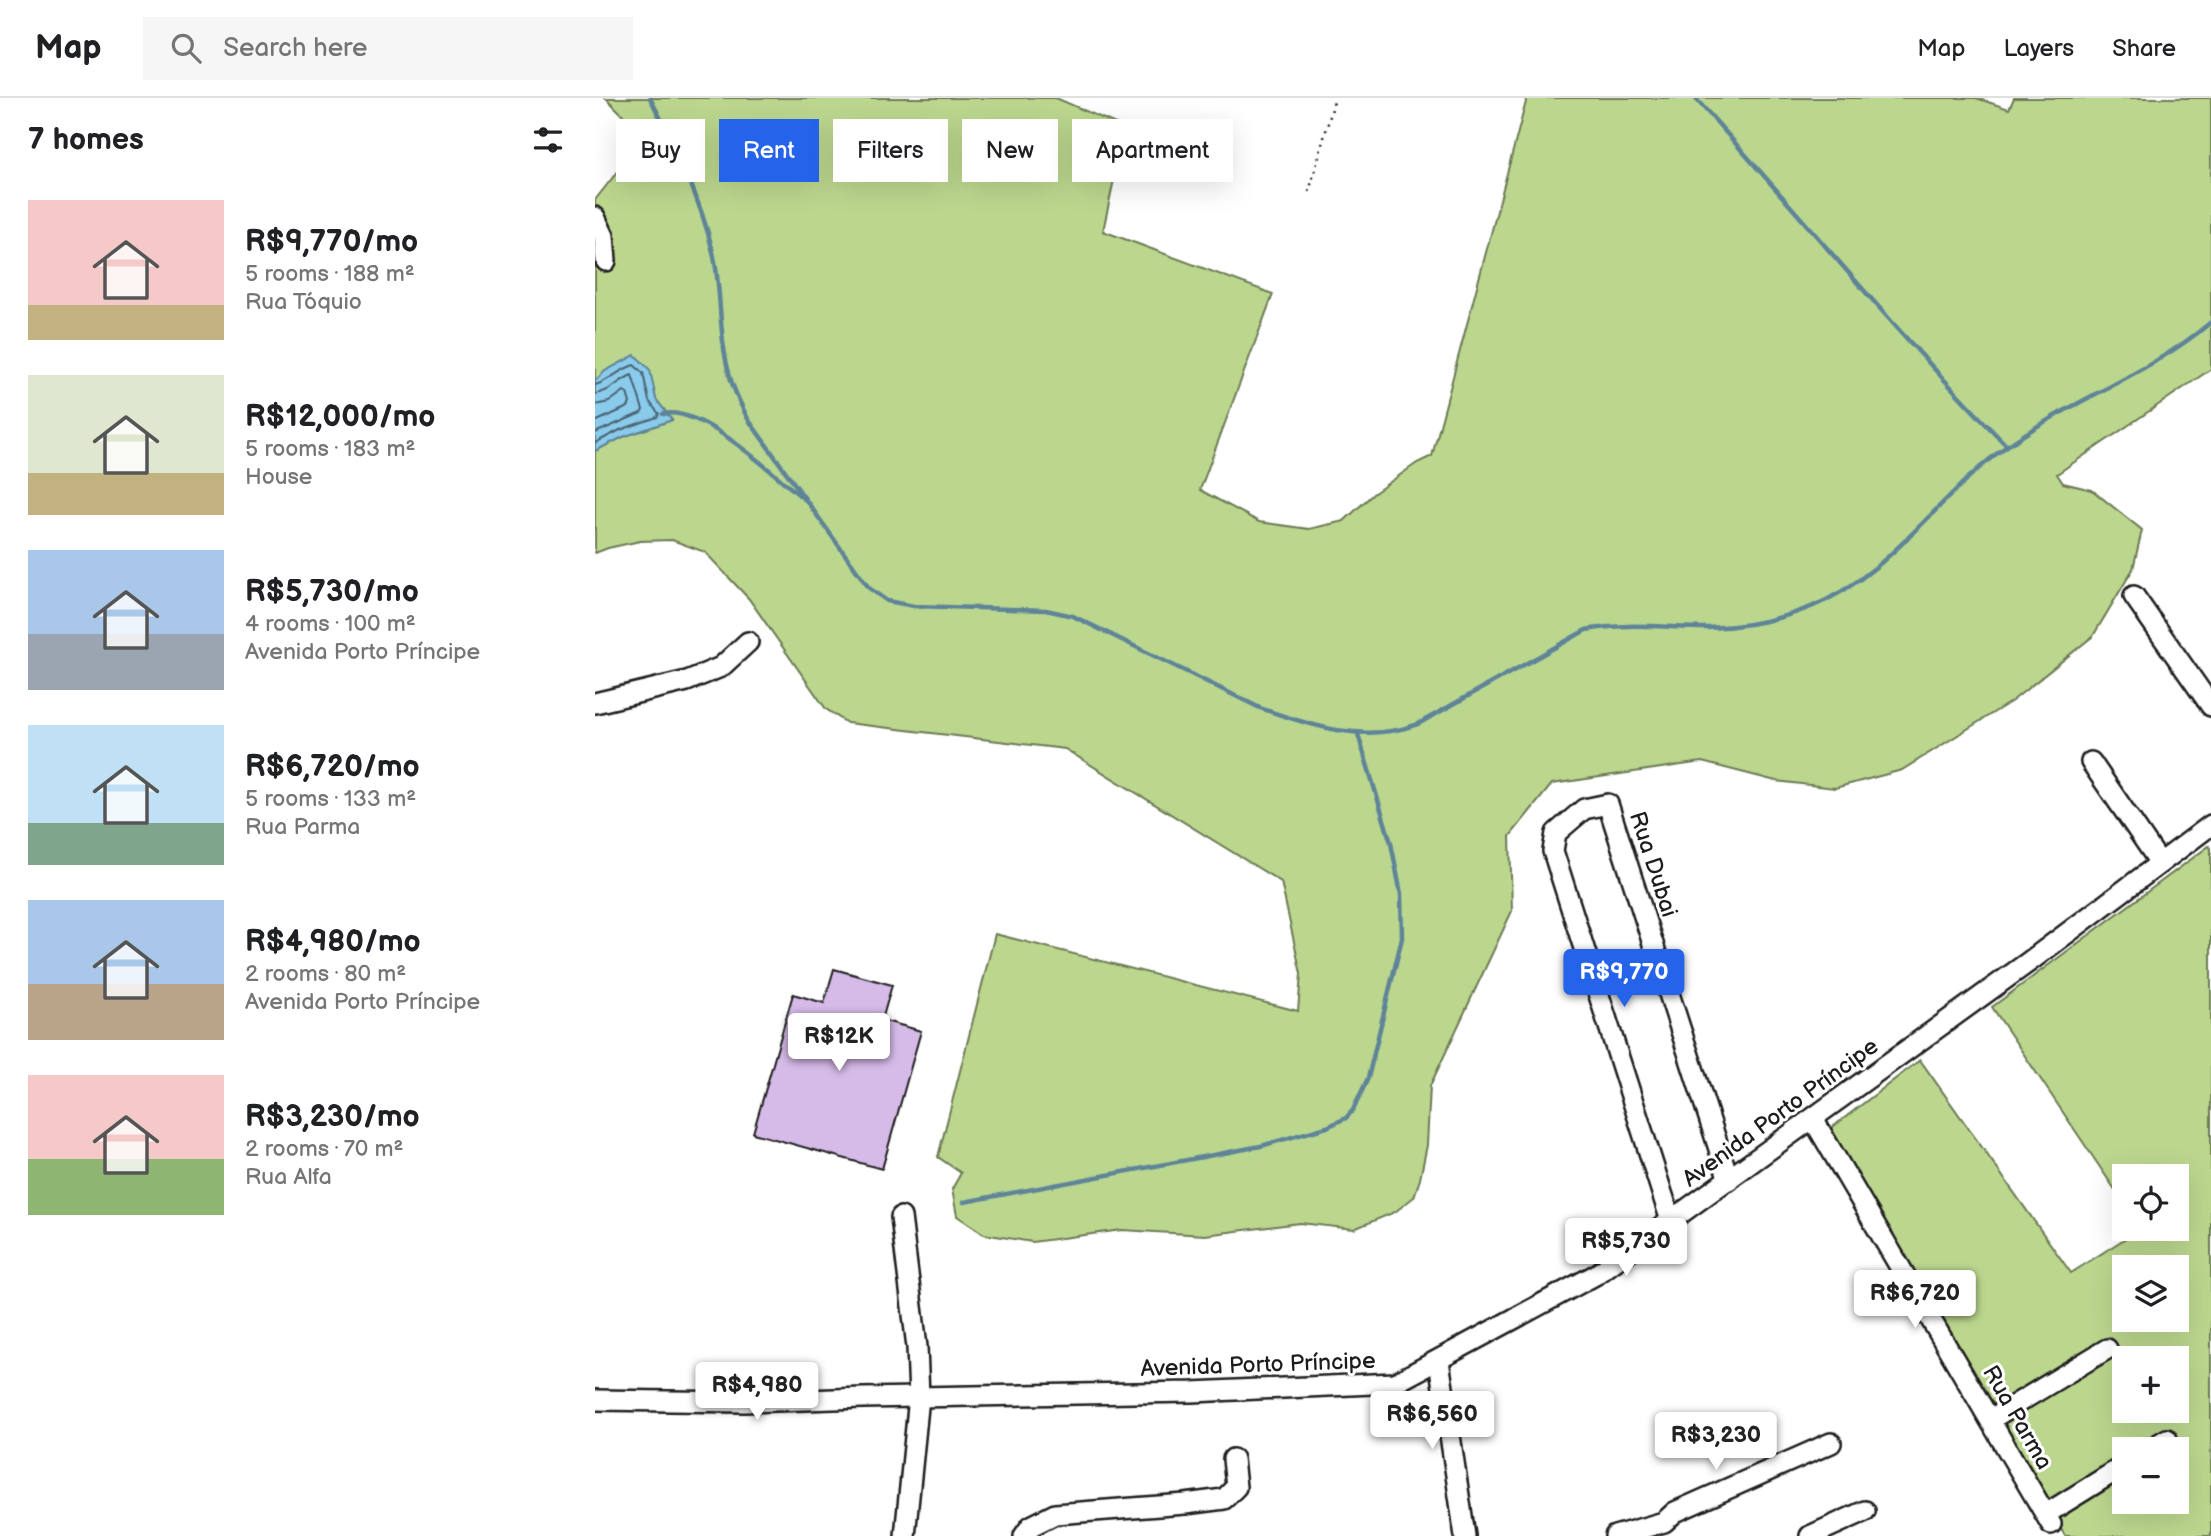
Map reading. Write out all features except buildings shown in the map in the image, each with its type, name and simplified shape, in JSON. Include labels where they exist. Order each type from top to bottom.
[{"type":"street","points":[[595,216],[604,236],[606,261]]},
{"type":"street","points":[[2134,596],[2211,706]]},
{"type":"street","points":[[595,703],[687,681],[721,667],[748,642]]},
{"type":"street","points":[[2091,762],[2160,863]]},
{"type":"street","name":"Rua Dubai","points":[[1671,1222],[1553,851],[1556,833],[1584,809],[1608,804],[1729,1180]]},
{"type":"street","name":"Avenida Porto Príncipe","points":[[595,1400],[744,1402],[1192,1392],[1395,1383],[1597,1274],[2030,961],[2211,825]]},
{"type":"street","name":"Rua Parma","points":[[1813,1119],[2048,1519],[2112,1474]]},
{"type":"street","points":[[901,1217],[917,1347],[919,1397],[905,1536]]},
{"type":"street","points":[[1991,1419],[2107,1349]]},
{"type":"street","points":[[1439,1361],[1465,1536]]},
{"type":"street","points":[[1615,1536],[1667,1529],[1675,1511],[1831,1443]]},
{"type":"street","points":[[1024,1536],[1031,1525],[1055,1514],[1224,1499],[1236,1486],[1233,1459]]},
{"type":"street","points":[[1810,1536],[1865,1511]]},
{"type":"path","points":[[1309,192],[1335,98]]},
{"type":"green space","points":[[606,98],[1056,98],[1104,119],[1072,119],[1072,182],[1113,182],[1103,231],[1273,294],[1200,490],[1259,522],[1309,529],[1344,521],[1373,494],[1417,463],[1432,456],[1527,98],[1976,98],[2009,109],[2014,98],[2211,98],[2211,369],[2057,474],[2063,483],[2092,490],[2142,530],[2133,569],[2093,636],[2012,701],[1902,770],[1835,788],[1776,781],[1702,762],[1552,784],[1510,836],[1512,911],[1430,1086],[1427,1145],[1420,1179],[1414,1197],[1395,1212],[1354,1229],[1300,1223],[1205,1235],[1122,1230],[1032,1242],[984,1234],[957,1216],[952,1189],[961,1173],[938,1157],[995,934],[1298,1011],[1301,974],[1281,882],[1065,749],[847,723],[826,709],[749,599],[705,552],[672,540],[640,541],[595,553],[595,451],[623,437],[672,420],[656,399],[652,387],[595,381],[595,200],[616,173],[616,182],[705,182],[705,119],[625,117]]},
{"type":"green space","points":[[2209,846],[2211,1536],[2065,1536],[1830,1129],[1920,1060],[2071,1273],[2121,1241],[2189,1241],[2189,1164],[2112,1164],[2112,1185],[1992,1007]]},
{"type":"water","points":[[635,355],[650,370],[656,399],[672,420],[623,437],[595,451],[595,381],[605,371]]},
{"type":"waterway","points":[[650,98],[686,173],[708,232],[716,266],[725,355],[739,401],[748,419],[869,588],[887,601],[914,606],[1046,610],[1073,616],[1260,708],[1338,730],[1378,732],[1418,724],[1586,630],[1631,626],[1734,626],[1773,619],[1811,607],[1840,593],[1866,575],[1982,465],[2007,446],[2163,357],[2211,322]]},
{"type":"waterway","points":[[1695,98],[1888,318],[2007,446]]},
{"type":"waterway","points":[[663,414],[679,414],[717,431],[804,499]]},
{"type":"waterway","points":[[964,1202],[1261,1146],[1327,1127],[1346,1118],[1353,1110],[1368,1078],[1402,938],[1401,894],[1391,843],[1358,734]]}]
